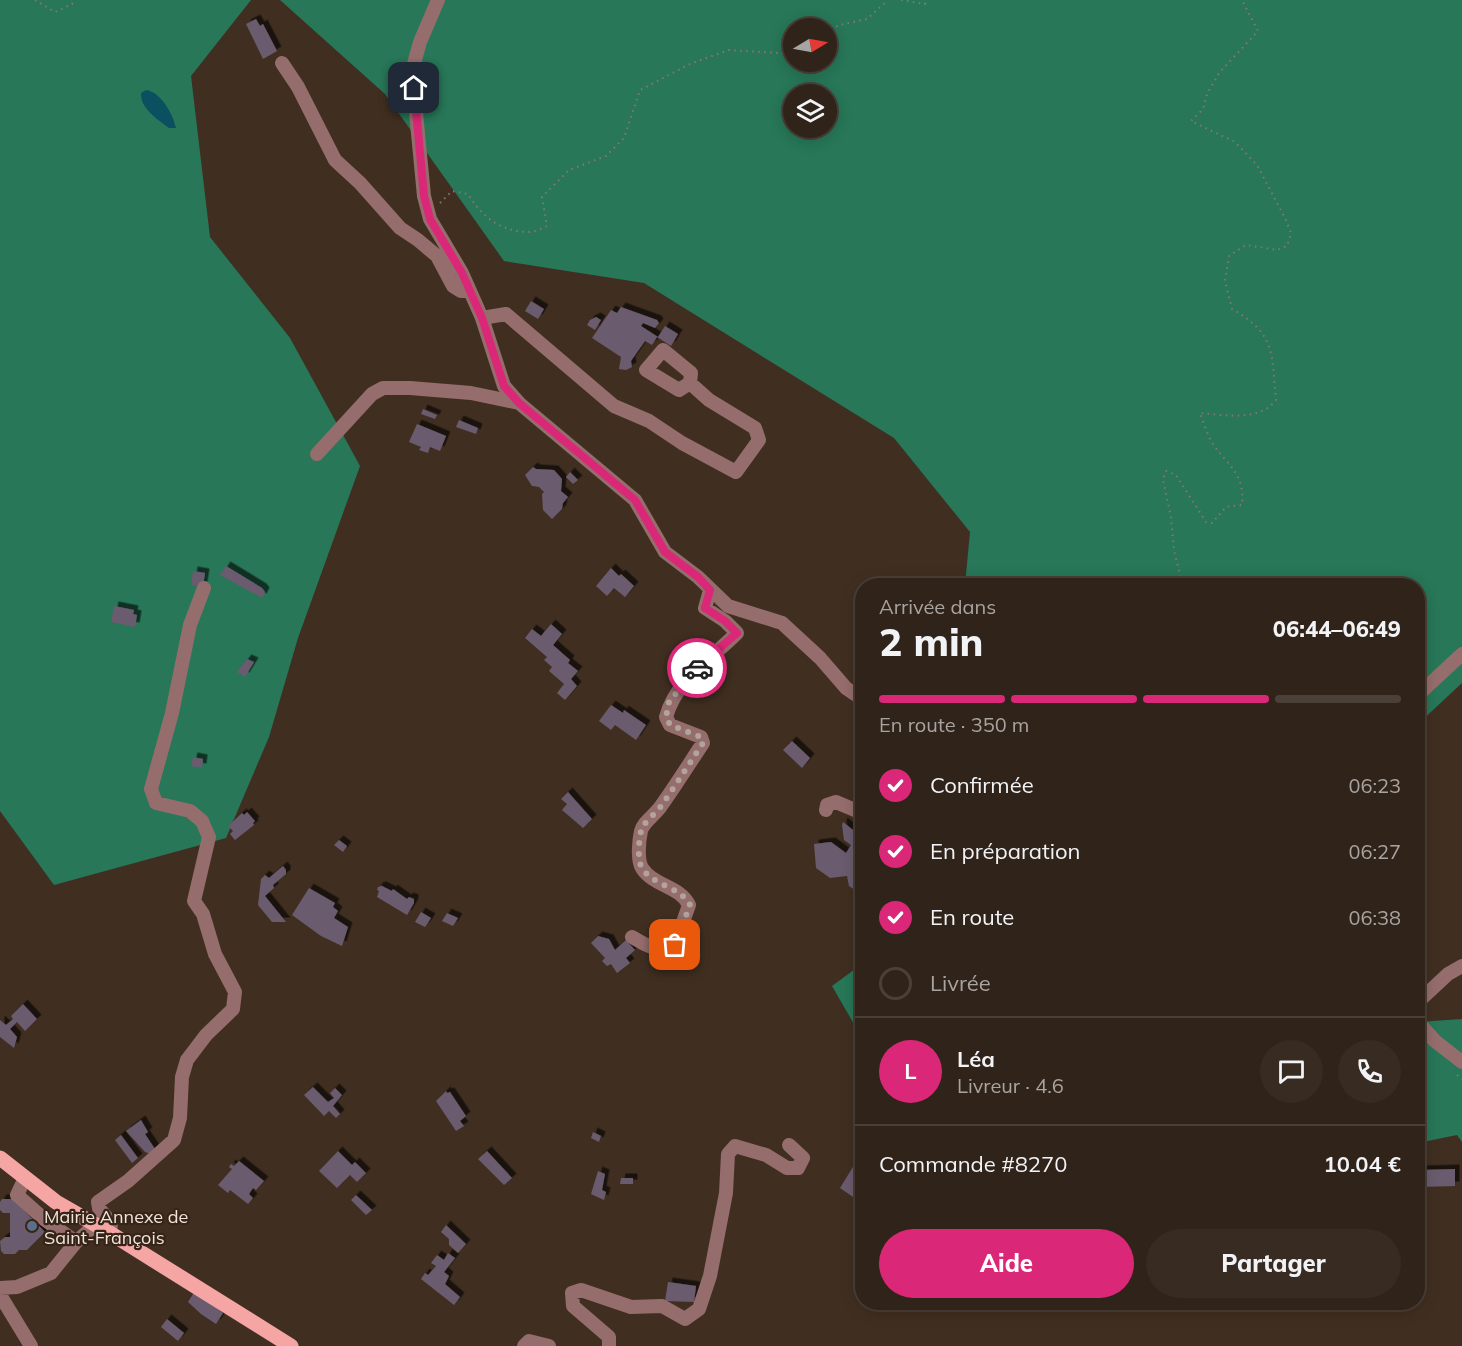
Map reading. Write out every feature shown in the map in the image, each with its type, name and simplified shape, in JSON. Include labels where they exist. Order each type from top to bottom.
[{"type":"main road","points":[[0,1158],[56,1202],[291,1346]]},
{"type":"street","points":[[438,0],[420,42],[412,71],[424,196],[430,219],[462,273],[482,318],[504,386],[519,403],[635,500],[665,552],[698,577],[728,606],[782,623],[820,658],[846,688],[855,694]]},
{"type":"street","points":[[282,63],[298,87],[335,160],[360,183],[400,228],[437,256],[453,286],[461,291],[469,291]]},
{"type":"street","points":[[482,318],[506,314],[615,406],[649,420],[682,443],[736,472],[759,440],[755,428],[709,400],[690,383]]},
{"type":"street","points":[[317,454],[372,394],[383,388],[471,393],[519,403]]},
{"type":"street","points":[[110,1233],[111,1224],[99,1208],[99,1202],[128,1181],[174,1140],[180,1118],[182,1077],[187,1060],[206,1035],[233,1008],[235,992],[215,954],[203,914],[194,901],[209,837],[202,821],[190,811],[156,803],[151,789],[172,713],[190,625],[204,588]]},
{"type":"street","points":[[632,937],[661,950],[675,945],[690,905],[677,892],[656,881],[642,868],[639,851],[641,829],[660,808],[703,743],[701,737],[670,725],[666,717],[669,702],[696,669],[737,633],[725,621],[705,608],[710,590]]},
{"type":"street","points":[[1425,688],[1462,654]]},
{"type":"street","points":[[826,810],[827,805],[836,802],[855,810]]},
{"type":"street","points":[[1425,995],[1448,974],[1462,966]]},
{"type":"street","points":[[1425,1029],[1462,1062]]},
{"type":"street","points":[[609,1346],[609,1337],[573,1306],[572,1293],[581,1290],[631,1307],[662,1306],[685,1319],[699,1310],[710,1276],[720,1228],[728,1154],[735,1146],[766,1155],[787,1167],[798,1168],[803,1158],[789,1145]]},
{"type":"street","points":[[25,1178],[17,1195],[44,1219],[76,1242]]},
{"type":"street","points":[[0,1288],[17,1287],[51,1273],[76,1242],[95,1225]]},
{"type":"street","points":[[0,1295],[31,1346]]},
{"type":"street","points":[[524,1346],[529,1341],[549,1346]]},
{"type":"path","points":[[35,0],[56,12],[72,4],[74,0]]},
{"type":"path","points":[[837,26],[867,19],[888,0]]},
{"type":"path","points":[[901,0],[925,4],[925,0]]},
{"type":"path","points":[[1181,578],[1163,480],[1166,471],[1176,476],[1206,522],[1212,523],[1226,507],[1242,505],[1243,491],[1232,465],[1212,443],[1200,413],[1249,415],[1270,407],[1276,400],[1267,337],[1252,320],[1232,309],[1225,281],[1229,256],[1246,245],[1276,250],[1287,246],[1291,233],[1257,165],[1235,142],[1191,121],[1203,109],[1207,94],[1219,73],[1258,31],[1242,0]]},
{"type":"path","points":[[424,196],[441,204],[452,191],[468,194],[476,207],[498,226],[531,232],[547,226],[542,197],[569,170],[606,156],[624,138],[640,90],[692,63],[729,50],[783,53]]},
{"type":"green space","points":[[0,0],[251,0],[191,76],[210,237],[290,338],[360,466],[298,638],[269,737],[226,838],[54,885],[0,811]]},
{"type":"green space","points":[[280,0],[1462,0],[1462,683],[1425,717],[1425,578],[966,578],[970,532],[894,438],[644,283],[504,261],[385,94]]},
{"type":"green space","points":[[855,969],[855,1026],[832,986]]},
{"type":"green space","points":[[1462,1019],[1462,1142],[1457,1135],[1425,1142],[1425,1022]]},
{"type":"water","points":[[146,90],[157,95],[166,104],[176,128],[169,128],[146,108],[141,93]]},
{"type":"building","points":[[256,19],[260,26],[263,24],[277,51],[263,59],[246,24]]},
{"type":"building","points":[[531,301],[544,309],[538,319],[525,311]]},
{"type":"building","points":[[621,307],[657,320],[659,323],[655,328],[643,323],[641,326],[658,337],[665,326],[678,334],[671,346],[657,337],[652,345],[645,341],[631,361],[632,367],[626,370],[619,369],[621,357],[592,338],[611,310],[617,313]]},
{"type":"building","points":[[596,317],[601,320],[595,330],[587,325]]},
{"type":"building","points":[[423,409],[437,415],[435,419],[421,414]]},
{"type":"building","points":[[459,420],[478,428],[476,434],[456,427]]},
{"type":"building","points":[[417,424],[446,436],[440,451],[430,447],[428,453],[419,450],[421,447],[409,442]]},
{"type":"building","points":[[533,467],[554,470],[562,479],[561,491],[568,497],[562,509],[552,519],[543,510],[542,494],[544,492],[539,487],[532,486],[525,475]]},
{"type":"building","points":[[570,472],[578,480],[573,484],[566,477]]},
{"type":"building","points":[[226,566],[262,588],[265,592],[262,598],[220,575]]},
{"type":"building","points":[[611,568],[634,586],[625,597],[614,588],[607,596],[596,586]]},
{"type":"building","points":[[193,571],[205,573],[203,586],[191,585]]},
{"type":"building","points":[[114,606],[134,610],[133,614],[137,615],[135,627],[111,622]]},
{"type":"building","points":[[551,624],[562,634],[553,645],[570,660],[568,663],[578,671],[571,679],[577,686],[565,700],[557,693],[564,684],[549,671],[552,667],[544,660],[547,657],[525,638],[532,629],[541,636]]},
{"type":"building","points":[[247,659],[254,662],[245,677],[237,672]]},
{"type":"building","points":[[611,705],[623,713],[624,710],[646,725],[636,740],[615,725],[611,730],[599,721]]},
{"type":"building","points":[[792,741],[810,758],[802,768],[783,750]]},
{"type":"building","points":[[193,757],[203,759],[202,768],[191,766]]},
{"type":"building","points":[[568,792],[592,819],[583,828],[562,810],[567,804],[561,799]]},
{"type":"building","points":[[247,812],[255,821],[254,825],[235,840],[230,834],[233,831],[228,826],[242,813],[244,815]]},
{"type":"building","points":[[843,822],[855,831],[855,890],[849,886],[847,876],[830,878],[816,868],[814,844],[831,842],[846,853],[851,845],[844,840]]},
{"type":"building","points":[[339,840],[347,846],[343,852],[334,845]]},
{"type":"building","points":[[283,866],[286,874],[273,885],[274,888],[265,896],[286,922],[272,922],[258,905],[261,879],[265,875],[269,878]]},
{"type":"building","points":[[382,886],[392,891],[393,889],[407,899],[409,897],[414,899],[407,915],[377,897],[378,887]]},
{"type":"building","points":[[309,888],[335,903],[333,907],[338,911],[334,918],[348,927],[342,946],[321,936],[292,915]]},
{"type":"building","points":[[421,912],[431,918],[425,927],[415,922]]},
{"type":"building","points":[[447,913],[458,918],[453,926],[442,921]]},
{"type":"building","points":[[598,936],[609,939],[615,950],[626,940],[635,950],[626,958],[630,963],[617,973],[611,964],[607,966],[602,961],[605,958],[591,943]]},
{"type":"building","points":[[23,1004],[37,1019],[25,1031],[17,1022],[10,1029],[17,1037],[14,1048],[0,1037],[0,1020],[6,1025]]},
{"type":"building","points":[[313,1087],[328,1102],[334,1098],[330,1093],[335,1088],[342,1095],[333,1106],[340,1114],[336,1118],[329,1111],[324,1116],[304,1095]]},
{"type":"building","points":[[446,1091],[450,1092],[466,1116],[460,1121],[464,1126],[456,1131],[436,1101]]},
{"type":"building","points":[[141,1120],[148,1132],[145,1134],[155,1149],[150,1154],[145,1152],[126,1131]]},
{"type":"building","points":[[593,1132],[601,1136],[599,1142],[591,1138]]},
{"type":"building","points":[[121,1135],[138,1158],[132,1163],[115,1140]]},
{"type":"building","points":[[338,1151],[352,1165],[355,1162],[366,1173],[357,1182],[350,1175],[337,1188],[319,1171]]},
{"type":"building","points":[[487,1151],[512,1178],[504,1185],[478,1159]]},
{"type":"building","points":[[239,1161],[264,1181],[256,1190],[253,1188],[249,1194],[253,1198],[248,1204],[230,1190],[228,1193],[218,1185],[232,1169],[229,1167],[231,1164],[234,1166]]},
{"type":"building","points":[[855,1164],[855,1198],[840,1188]]},
{"type":"building","points":[[1455,1169],[1455,1186],[1425,1187],[1425,1170]]},
{"type":"building","points":[[598,1171],[605,1174],[602,1190],[606,1192],[604,1200],[591,1194]]},
{"type":"building","points":[[621,1178],[633,1178],[633,1184],[620,1184]]},
{"type":"building","points":[[356,1195],[372,1210],[366,1215],[351,1200]]},
{"type":"building","points":[[2,1199],[13,1199],[45,1232],[27,1250],[19,1250],[15,1254],[4,1254],[1,1251],[0,1241],[5,1237],[10,1237],[10,1213],[3,1213],[0,1210]]},
{"type":"building","points":[[446,1225],[466,1244],[458,1253],[449,1245],[449,1239],[441,1232]]},
{"type":"building","points":[[448,1253],[455,1258],[444,1272],[449,1276],[445,1284],[460,1297],[454,1305],[421,1279],[425,1273],[428,1275],[436,1266],[431,1263],[437,1255],[444,1260]]},
{"type":"building","points":[[668,1282],[696,1286],[694,1302],[665,1301]]},
{"type":"building","points":[[195,1291],[223,1313],[216,1324],[188,1302]]},
{"type":"building","points":[[167,1319],[184,1333],[178,1341],[161,1327]]},
{"type":"way so far","points":[[675,945],[690,905],[677,892],[656,881],[642,868],[639,851],[641,829],[660,808],[703,743],[701,737],[670,725],[666,717],[669,702],[697,668]]},
{"type":"place","name":"Mairie Annexe de Saint-François","points":[[32,1226]]},
{"type":"route","points":[[414,88],[424,196],[430,219],[462,273],[482,318],[504,386],[519,403],[635,500],[665,552],[698,577],[710,590],[705,608],[725,621],[737,633],[697,668]]}]
